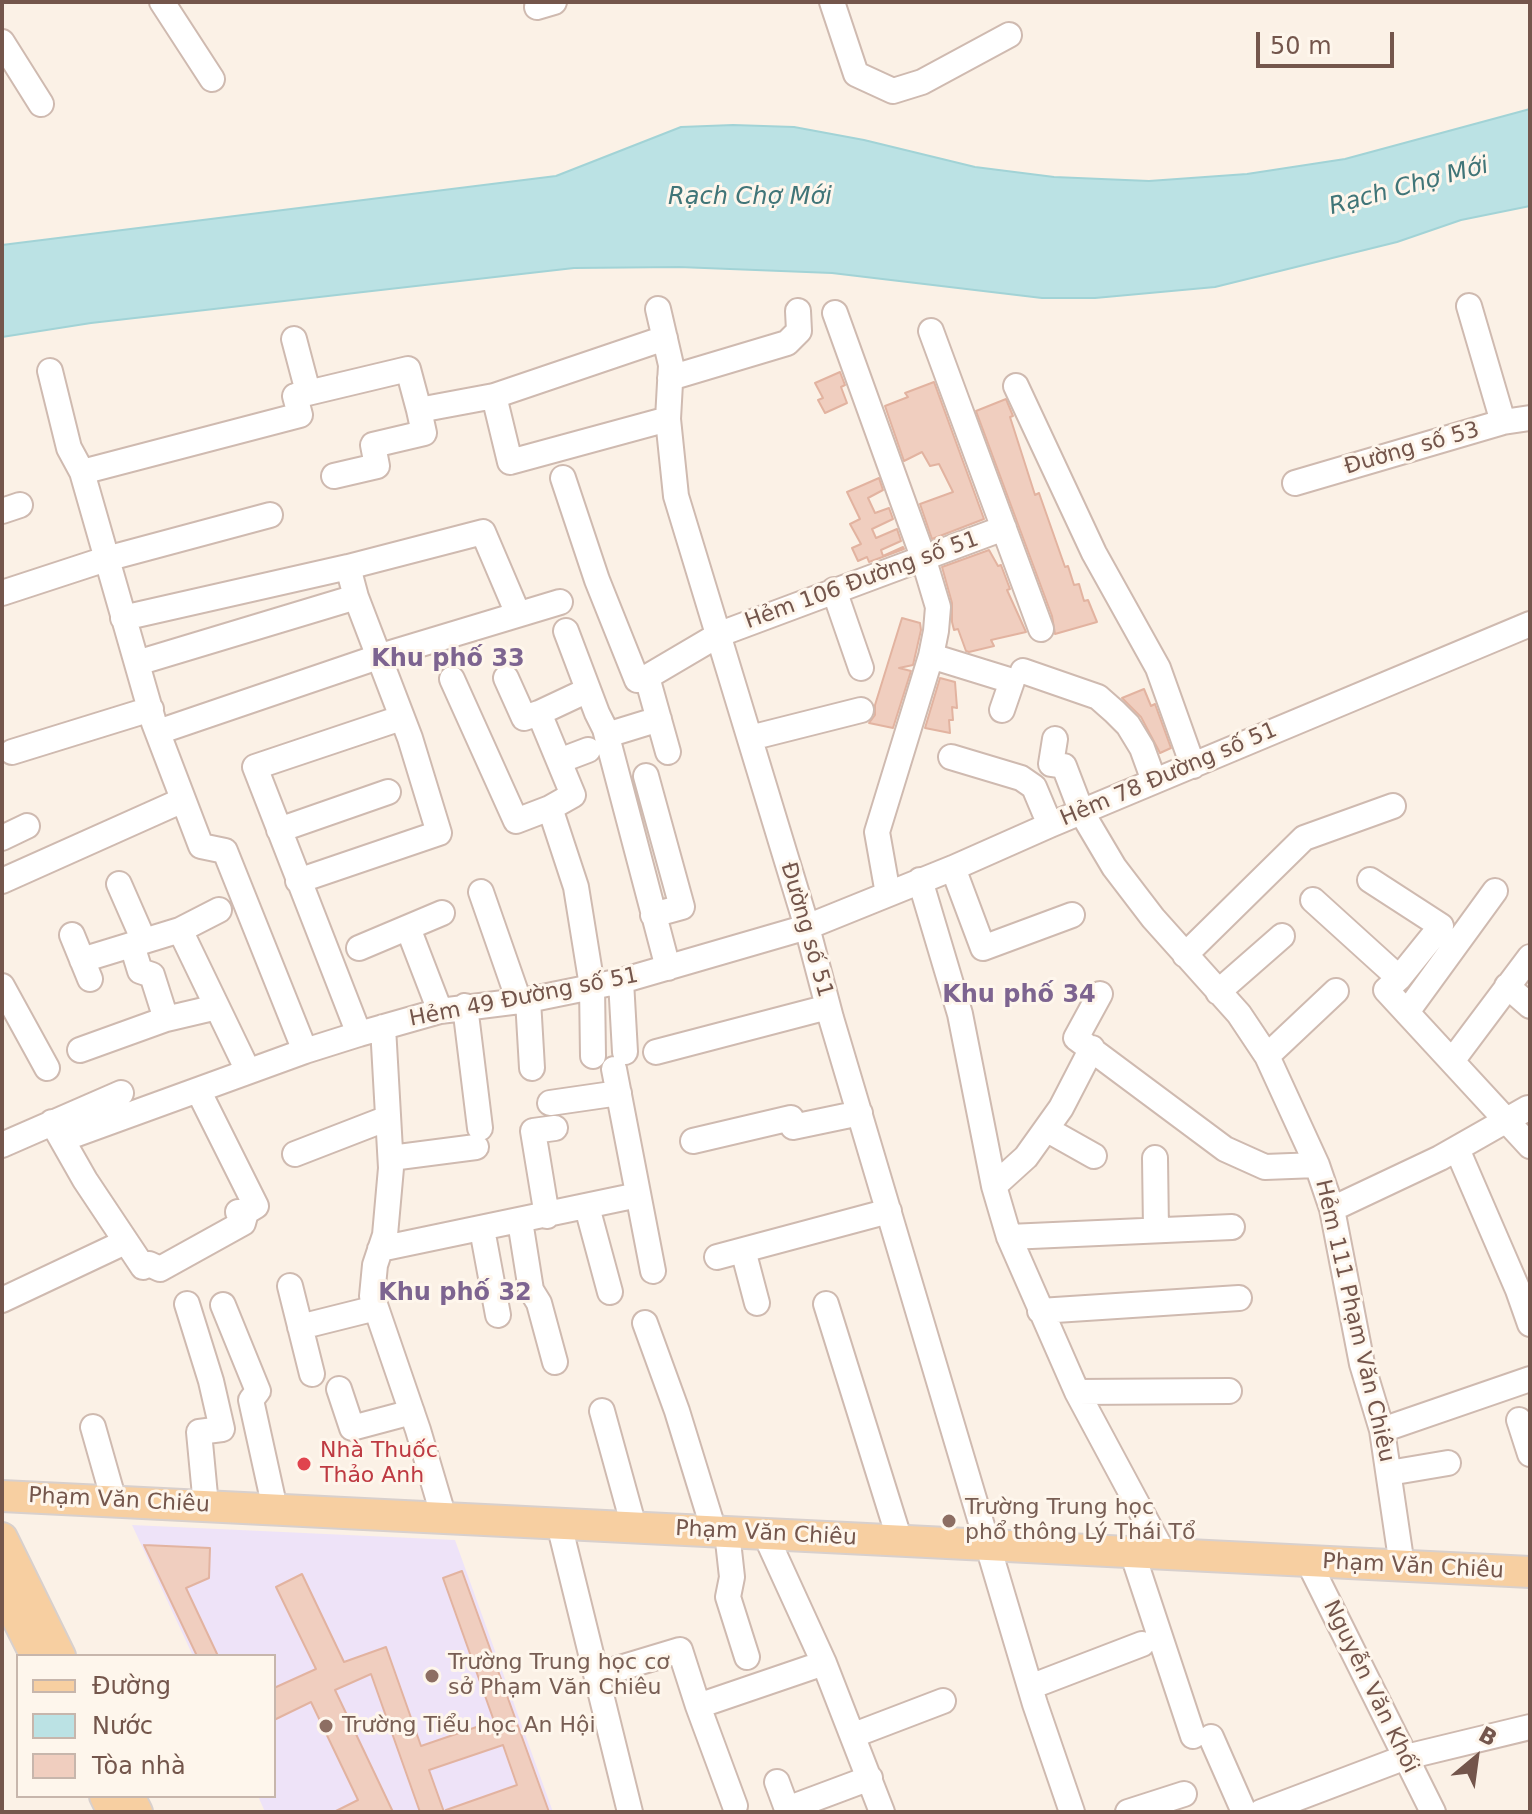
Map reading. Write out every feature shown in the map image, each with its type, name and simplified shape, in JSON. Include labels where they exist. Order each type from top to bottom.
[{"type":"main road","name":"Phạm Văn Chiêu","points":[[2,1496],[1530,1572]]},
{"type":"main road","points":[[2,1538],[59,1654]]},
{"type":"main road","points":[[2,1588],[35,1654]]},
{"type":"street","points":[[162,2],[212,79]]},
{"type":"street","points":[[832,2],[856,74],[893,91],[922,82],[1009,35]]},
{"type":"street","points":[[2,42],[41,104]]},
{"type":"street","points":[[1469,306],[1503,422]]},
{"type":"street","name":"Đường số 51","points":[[658,309],[671,365],[668,419],[676,496],[807,927],[987,1545],[1072,1812]]},
{"type":"street","points":[[670,378],[787,343],[799,331],[798,311]]},
{"type":"street","points":[[835,313],[938,607],[931,656],[877,832],[888,894]]},
{"type":"street","name":"Hẻm 106 Đường số 51","points":[[931,331],[1041,629]]},
{"type":"street","points":[[419,410],[494,396],[665,338]]},
{"type":"street","points":[[294,339],[308,392]]},
{"type":"street","points":[[82,472],[300,415],[295,396],[408,369],[424,433],[373,445],[377,466],[334,476]]},
{"type":"street","points":[[50,371],[69,448],[82,472],[154,720],[183,800],[201,846],[225,851],[305,1051]]},
{"type":"street","points":[[1016,386],[1094,553],[1158,668],[1193,766]]},
{"type":"street","points":[[494,396],[510,462],[668,419]]},
{"type":"street","name":"Đường số 53","points":[[1295,483],[1503,422],[1530,418]]},
{"type":"street","points":[[563,478],[597,580],[637,680],[647,677],[668,752]]},
{"type":"street","points":[[2,593],[106,559],[270,515]]},
{"type":"street","name":"Hẻm 106 Đường số 51","points":[[647,677],[720,634],[1004,528]]},
{"type":"street","points":[[123,618],[348,567],[483,532],[518,614]]},
{"type":"street","points":[[298,881],[439,833],[381,656],[356,597],[348,567]]},
{"type":"street","points":[[834,590],[861,668]]},
{"type":"street","points":[[137,663],[356,597]]},
{"type":"street","points":[[12,752],[154,720],[560,602]]},
{"type":"street","points":[[1431,651],[1530,612]]},
{"type":"street","name":"Hẻm 78 Đường số 51","points":[[807,927],[1530,624]]},
{"type":"street","points":[[566,631],[588,690],[597,743],[668,968]]},
{"type":"street","points":[[931,656],[1012,681],[1002,710]]},
{"type":"street","points":[[1023,671],[1098,697],[1128,725],[1142,748],[1154,781]]},
{"type":"street","points":[[506,678],[524,718],[588,690]]},
{"type":"street","points":[[452,679],[516,821],[573,795],[539,713]]},
{"type":"street","points":[[750,738],[861,710]]},
{"type":"street","points":[[359,1034],[255,767],[401,718]]},
{"type":"street","points":[[559,761],[659,719]]},
{"type":"street","name":"Hẻm 111 Phạm Văn Chiêu","points":[[1055,739],[1051,764],[1064,766],[1082,813],[1114,867],[1185,955],[1239,1014],[1267,1056],[1317,1165],[1332,1209],[1362,1364],[1382,1430],[1402,1566]]},
{"type":"street","points":[[951,757],[1021,778],[1034,787],[1050,825]]},
{"type":"street","points":[[646,776],[682,907],[653,915]]},
{"type":"street","points":[[279,830],[388,792]]},
{"type":"street","points":[[2,881],[183,800]]},
{"type":"street","points":[[1185,955],[1304,838],[1393,806]]},
{"type":"street","points":[[550,808],[576,887],[592,986],[593,1056]]},
{"type":"street","points":[[2,838],[27,826]]},
{"type":"street","points":[[953,868],[983,948],[1072,915]]},
{"type":"street","points":[[920,880],[960,1014],[994,1186],[1009,1237],[1077,1392],[1164,1554]]},
{"type":"street","points":[[1370,880],[1441,926],[1386,990],[1530,1146]]},
{"type":"street","points":[[119,884],[138,943],[140,971],[152,975],[166,1019]]},
{"type":"street","points":[[1407,1012],[1495,891]]},
{"type":"street","points":[[481,892],[523,1000],[532,1068]]},
{"type":"street","points":[[1313,900],[1399,978]]},
{"type":"street","points":[[72,935],[86,970],[138,943],[180,930],[219,910]]},
{"type":"street","points":[[359,948],[442,913]]},
{"type":"street","name":"Hẻm 49 Đường số 51","points":[[57,1130],[198,1090],[305,1051],[440,1011],[523,1000],[621,981],[807,927]]},
{"type":"street","points":[[408,928],[440,1011]]},
{"type":"street","points":[[180,930],[248,1071]]},
{"type":"street","points":[[1218,992],[1282,936]]},
{"type":"street","points":[[1452,1061],[1530,957]]},
{"type":"street","points":[[621,981],[619,1093],[653,1271]]},
{"type":"street","points":[[2,986],[47,1068]]},
{"type":"street","points":[[1507,986],[1530,1006]]},
{"type":"street","points":[[1267,1056],[1336,991]]},
{"type":"street","points":[[1100,994],[1076,1038],[1225,1149],[1265,1167],[1317,1165]]},
{"type":"street","points":[[391,1158],[478,1138],[465,1006]]},
{"type":"street","points":[[80,1050],[166,1019],[217,1007]]},
{"type":"street","points":[[656,1052],[828,1007]]},
{"type":"street","points":[[383,1027],[391,1158],[385,1235],[375,1265],[372,1296],[444,1518]]},
{"type":"street","points":[[994,1186],[1026,1157],[1061,1108],[1092,1048]]},
{"type":"street","points":[[57,1130],[85,1180],[143,1267],[154,1256],[201,1238],[234,1211],[251,1209],[198,1090]]},
{"type":"street","points":[[2,1145],[57,1130],[121,1093]]},
{"type":"street","points":[[550,1103],[619,1093]]},
{"type":"street","points":[[1332,1209],[1457,1149],[1528,1108],[1530,1110]]},
{"type":"street","points":[[693,1141],[791,1118],[793,1127],[860,1113]]},
{"type":"street","points":[[295,1154],[388,1118]]},
{"type":"street","points":[[547,1216],[533,1131],[555,1128]]},
{"type":"street","points":[[1046,1129],[1094,1156]]},
{"type":"street","points":[[1457,1149],[1530,1324]]},
{"type":"street","points":[[1155,1158],[1156,1230]]},
{"type":"street","points":[[380,1249],[638,1195]]},
{"type":"street","points":[[587,1207],[610,1292]]},
{"type":"street","points":[[717,1257],[889,1211]]},
{"type":"street","points":[[520,1221],[531,1290],[539,1303],[555,1362]]},
{"type":"street","points":[[1009,1237],[1232,1227]]},
{"type":"street","points":[[482,1229],[498,1315]]},
{"type":"street","points":[[2,1300],[125,1242]]},
{"type":"street","points":[[743,1250],[757,1303]]},
{"type":"street","points":[[290,1286],[312,1374]]},
{"type":"street","points":[[1040,1311],[1239,1298]]},
{"type":"street","points":[[187,1304],[222,1429],[199,1432],[206,1506]]},
{"type":"street","points":[[826,1304],[900,1541]]},
{"type":"street","points":[[223,1305],[258,1391],[251,1400],[275,1509]]},
{"type":"street","points":[[300,1327],[376,1308]]},
{"type":"street","points":[[645,1323],[721,1532],[732,1577],[728,1597],[747,1657]]},
{"type":"street","points":[[1382,1430],[1530,1379]]},
{"type":"street","points":[[339,1389],[352,1428],[412,1412]]},
{"type":"street","points":[[1077,1392],[1229,1391]]},
{"type":"street","points":[[602,1411],[634,1527]]},
{"type":"street","points":[[1519,1420],[1530,1454]]},
{"type":"street","points":[[93,1427],[114,1501]]},
{"type":"street","points":[[1389,1473],[1448,1463]]},
{"type":"street","points":[[559,1524],[630,1812]]},
{"type":"street","points":[[765,1534],[824,1663],[882,1812]]},
{"type":"street","points":[[1132,1552],[1202,1736],[1244,1812]]},
{"type":"street","name":"Nguyễn Văn Khối","points":[[1308,1561],[1433,1812]]},
{"type":"street","points":[[1030,1687],[1142,1644]]},
{"type":"street","points":[[597,1675],[680,1650],[735,1806]]},
{"type":"street","points":[[698,1706],[824,1663]]},
{"type":"street","points":[[854,1735],[943,1701]]},
{"type":"street","points":[[1261,1812],[1406,1757],[1530,1727]]},
{"type":"street","points":[[777,1782],[787,1809],[802,1808],[870,1778]]},
{"type":"street","points":[[1128,1812],[1184,1794]]},
{"type":"shaded area","points":[[132,1525],[455,1540],[553,1812],[265,1812],[259,1798],[276,1798],[276,1654],[192,1654]]},
{"type":"water","name":"Rạch Chợ Mới","points":[[1530,109],[1530,206],[1461,220],[1397,242],[1215,287],[1095,298],[1042,298],[832,273],[679,267],[574,268],[91,323],[2,337],[2,245],[556,176],[681,127],[794,127],[864,140],[975,167],[1054,177],[1149,181],[1247,174],[1345,159]]},
{"type":"building","points":[[840,372],[847,403],[825,413],[818,400],[823,398],[815,383]]},
{"type":"building","points":[[934,382],[984,519],[932,539],[920,504],[953,492],[939,464],[930,466],[922,452],[904,461],[885,406],[908,397],[905,393]]},
{"type":"building","points":[[1006,399],[1035,495],[1039,493],[1065,567],[1068,566],[1074,585],[1079,584],[1084,601],[1088,600],[1097,622],[1055,634],[1052,616],[976,411]]},
{"type":"building","points":[[879,478],[883,490],[868,498],[875,513],[889,508],[893,519],[872,529],[876,538],[897,529],[901,541],[881,550],[883,556],[904,549],[869,562],[867,557],[858,561],[852,548],[861,544],[850,524],[860,519],[847,492]]},
{"type":"building","points":[[989,550],[998,566],[1001,565],[1010,589],[1007,590],[1026,632],[991,640],[994,646],[969,652],[958,629],[954,630],[952,603],[942,567]]},
{"type":"building","points":[[902,618],[920,623],[921,630],[913,665],[899,668],[911,671],[893,728],[869,723],[875,715],[875,705]]},
{"type":"building","points":[[940,678],[955,682],[957,708],[952,707],[950,733],[925,728]]},
{"type":"building","points":[[1144,689],[1151,706],[1155,704],[1171,748],[1160,753],[1141,717],[1122,698]]},
{"type":"building","points":[[144,1545],[210,1548],[209,1578],[186,1588],[217,1654],[196,1654]]},
{"type":"building","points":[[462,1571],[549,1812],[446,1812],[517,1785],[503,1745],[429,1770],[444,1812],[420,1812],[371,1674],[335,1690],[393,1812],[334,1812],[358,1800],[311,1702],[276,1719],[276,1687],[316,1669],[276,1587],[302,1574],[344,1662],[386,1647],[421,1746],[494,1721],[443,1578]]},
{"type":"place","name":"Nhà Thuốc Thảo Anh","points":[[304,1464]]},
{"type":"place","name":"Trường Trung học phổ thông Lý Thái Tổ","points":[[949,1521]]},
{"type":"place","name":"Trường Trung học cơ sở Phạm Văn Chiêu","points":[[432,1676]]},
{"type":"place","name":"Trường Tiểu học An Hội","points":[[326,1726]]},
{"type":"district","name":"Khu phố 33","points":[[448,660]]},
{"type":"district","name":"Khu phố 34","points":[[1019,996]]},
{"type":"district","name":"Khu phố 32","points":[[455,1294]]}]
